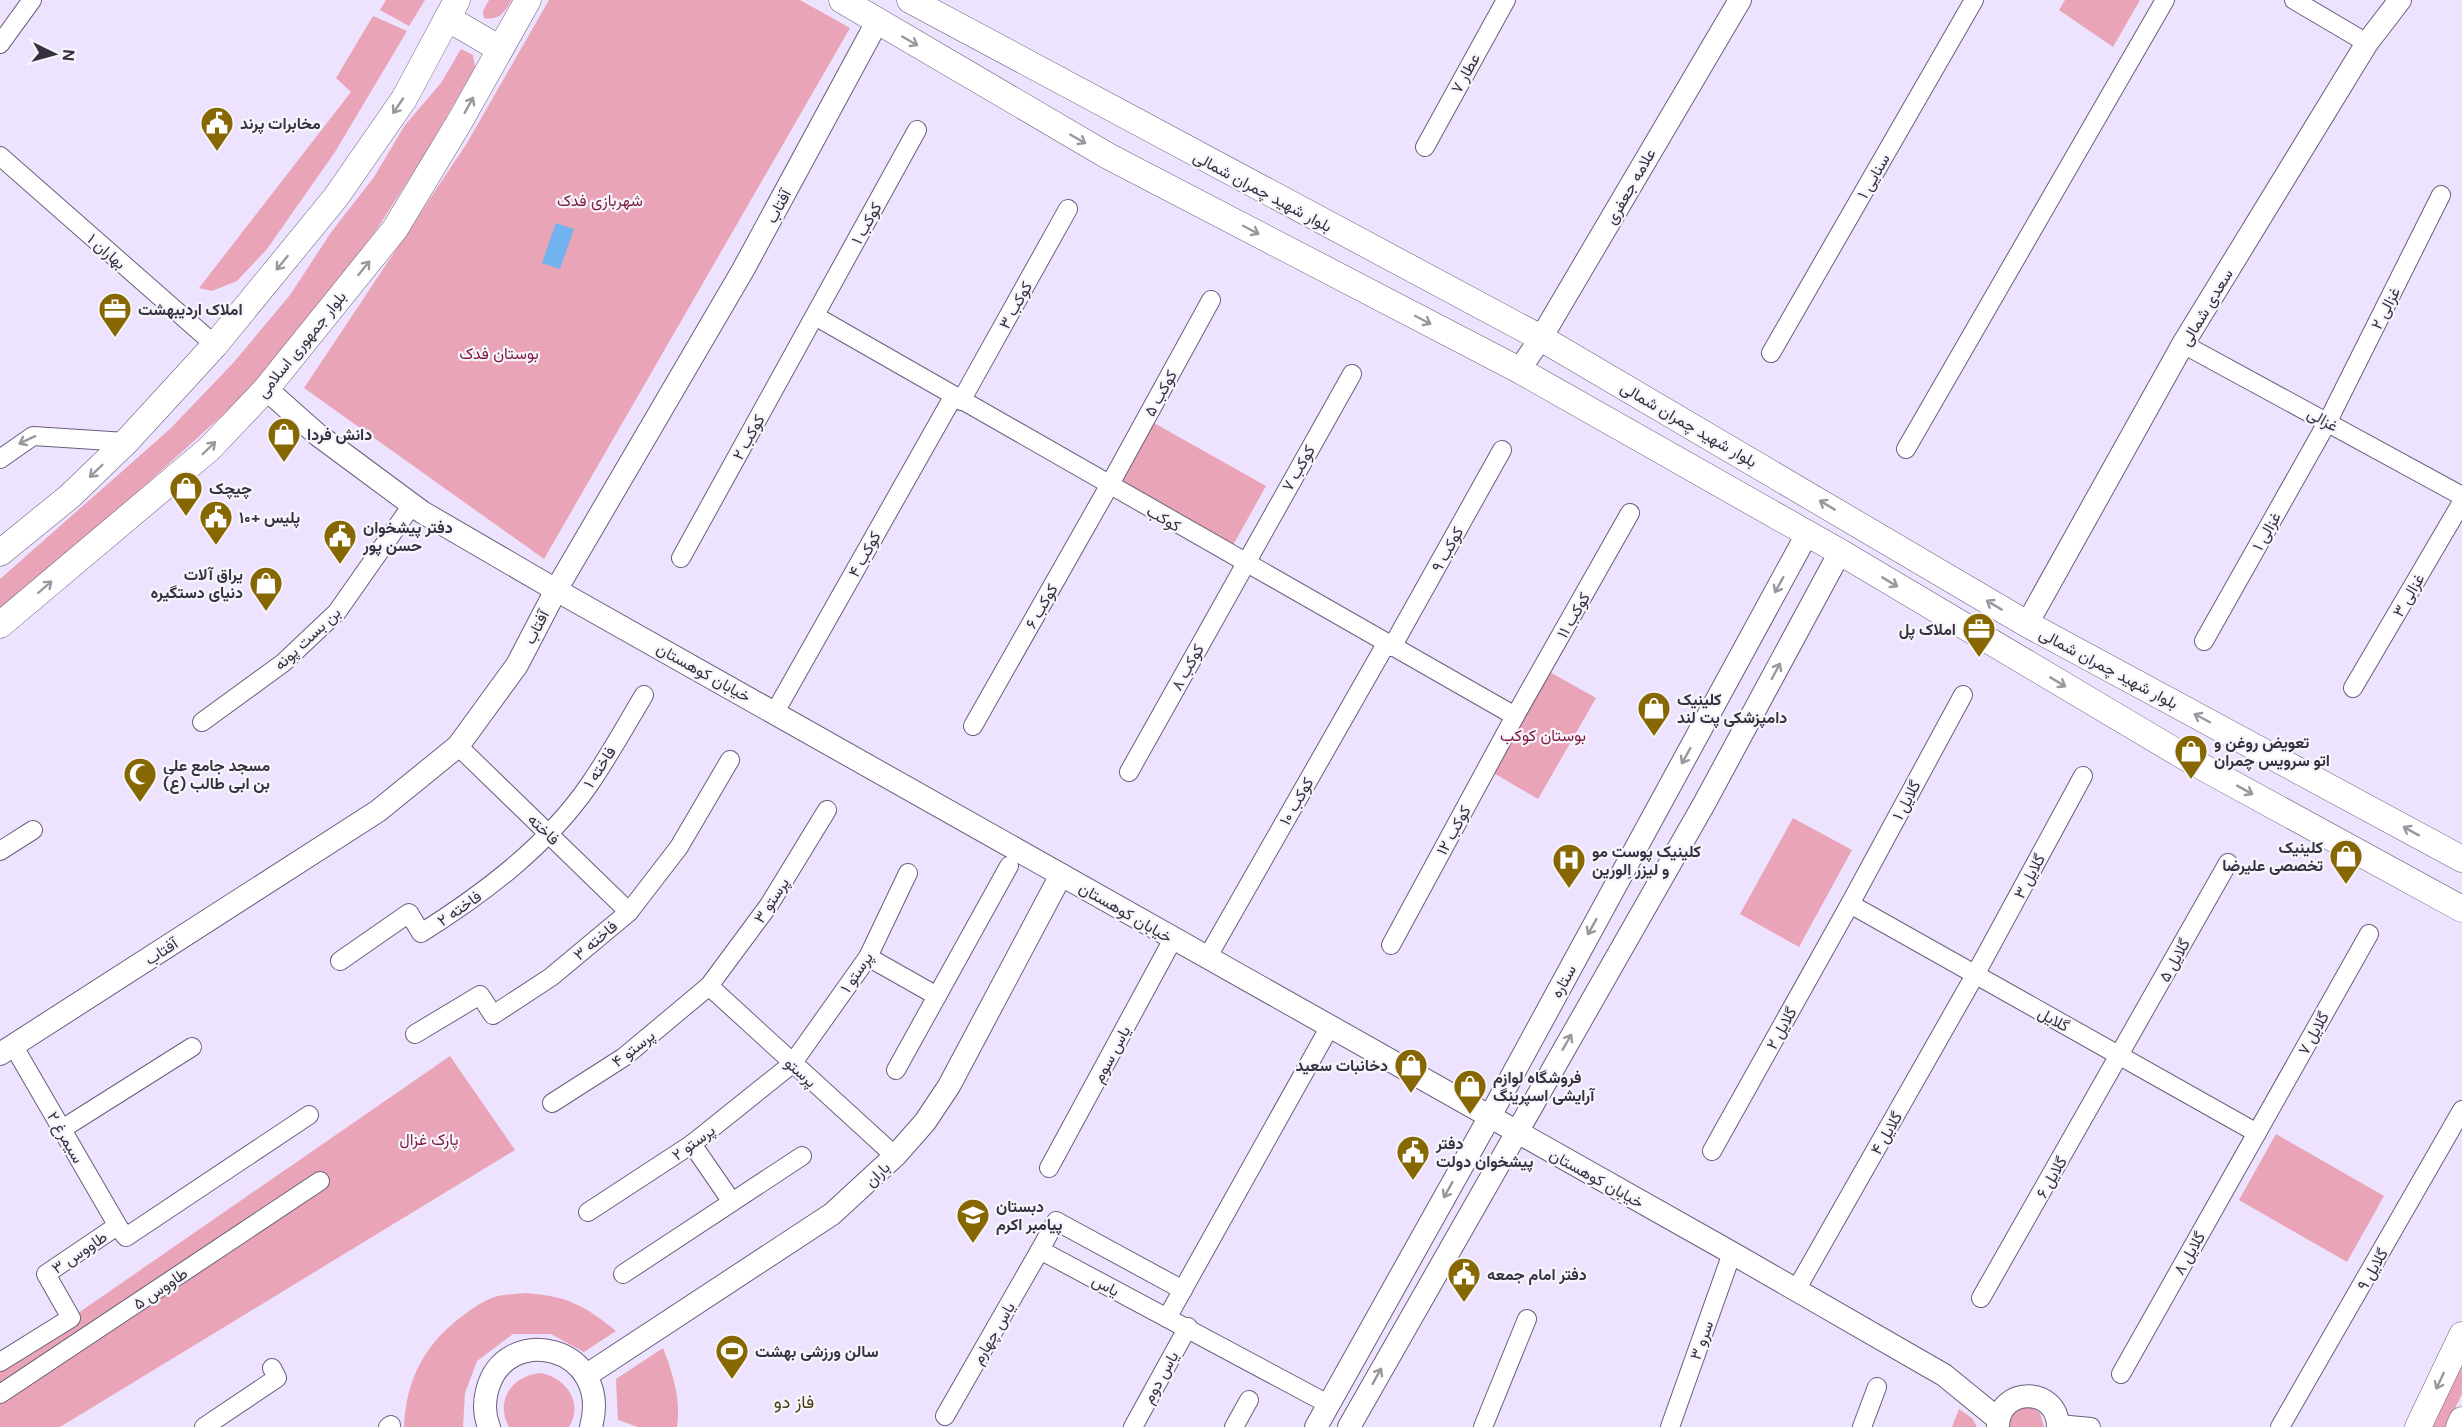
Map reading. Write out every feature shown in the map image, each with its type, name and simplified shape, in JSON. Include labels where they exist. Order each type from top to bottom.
[{"type":"main road","name":"بلوار جمهوری اسلامی","points":[[0,625],[209,448],[266,389],[395,229],[528,0]]},
{"type":"main road","points":[[842,0],[1108,156],[1519,370],[1807,534]]},
{"type":"main road","name":"بلوار شهید چمران شمالی","points":[[910,0],[1541,338],[2027,624],[2462,859]]},
{"type":"main road","points":[[0,553],[70,496],[126,442],[214,345],[336,196],[404,99],[452,9],[500,49]]},
{"type":"main road","name":"بلوار شهید چمران شمالی","points":[[1807,534],[2194,763],[2462,909]]},
{"type":"main road","points":[[2418,1427],[2462,1335]]},
{"type":"main road","points":[[2459,1427],[2462,1420]]},
{"type":"street","points":[[0,44],[32,0]]},
{"type":"street","name":"عطار ۷","points":[[1425,147],[1506,0]]},
{"type":"street","name":"علامه جعفری","points":[[1519,370],[1541,338],[1740,0]]},
{"type":"street","name":"سنایی ۱","points":[[1771,353],[1974,0]]},
{"type":"street","points":[[1906,449],[2166,0]]},
{"type":"street","points":[[2294,0],[2367,43]]},
{"type":"street","name":"سعدی شمالی","points":[[2027,624],[2183,344],[2367,43],[2400,0]]},
{"type":"street","name":"آفتاب","points":[[7,1050],[378,811],[458,746],[517,665],[556,590],[743,270],[877,22]]},
{"type":"street","name":"کوکب ۱","points":[[815,316],[917,129]]},
{"type":"street","name":"بهاران ۱","points":[[0,156],[214,345]]},
{"type":"street","name":"غزالی ۲","points":[[2328,421],[2441,195]]},
{"type":"street","name":"کوکب ۳","points":[[957,399],[1068,209]]},
{"type":"street","name":"کوکب ۵","points":[[1109,486],[1211,300]]},
{"type":"street","name":"کوکب","points":[[815,316],[1515,716]]},
{"type":"street","name":"کوکب ۲","points":[[681,558],[815,316]]},
{"type":"street","name":"غزالی","points":[[2183,344],[2462,496]]},
{"type":"street","name":"کوکب ۷","points":[[1244,563],[1352,374]]},
{"type":"street","name":"خیابان کوهستان","points":[[266,389],[318,435],[412,504],[556,590],[776,712],[1329,1028],[1732,1252],[1944,1375],[1998,1423]]},
{"type":"street","name":"کوکب ۴","points":[[776,712],[957,399]]},
{"type":"street","name":"غزالی ۱","points":[[2204,641],[2328,421]]},
{"type":"street","points":[[0,459],[33,436],[126,442]]},
{"type":"street","name":"کوکب ۹","points":[[1389,646],[1503,450]]},
{"type":"street","name":"کوکب ۶","points":[[973,726],[1109,486]]},
{"type":"street","name":"غزالی ۳","points":[[2353,688],[2462,502]]},
{"type":"street","name":"بن بست پونه","points":[[202,722],[283,663],[337,612],[412,504]]},
{"type":"street","name":"کوکب ۱۱","points":[[1515,716],[1630,513]]},
{"type":"street","name":"ستاره","points":[[1316,1427],[1489,1118],[1807,534]]},
{"type":"street","name":"ستاره","points":[[1349,1427],[1515,1132],[1704,804],[1840,552]]},
{"type":"street","name":"کوکب ۸","points":[[1129,772],[1244,563]]},
{"type":"street","name":"کوکب ۱۰","points":[[1207,958],[1389,646]]},
{"type":"street","name":"فاخته ۱","points":[[548,833],[588,786],[644,695]]},
{"type":"street","name":"گلایل ۱","points":[[1850,904],[1963,695]]},
{"type":"street","name":"کوکب ۱۲","points":[[1391,945],[1515,716]]},
{"type":"street","name":"فاخته","points":[[458,746],[629,912]]},
{"type":"street","name":"فاخته ۳","points":[[416,1034],[480,995],[493,1015],[551,977],[629,912],[679,847],[730,760]]},
{"type":"street","name":"گلایل ۳","points":[[1976,975],[2083,777]]},
{"type":"street","name":"پرستو ۳","points":[[709,986],[769,905],[827,810]]},
{"type":"street","points":[[0,851],[33,830]]},
{"type":"street","name":"فاخته ۲","points":[[340,961],[409,913],[421,933],[473,900],[548,833]]},
{"type":"street","name":"گلایل ۵","points":[[2120,1056],[2228,863]]},
{"type":"street","points":[[896,1070],[1009,866]]},
{"type":"street","name":"پرستو ۱","points":[[792,1064],[868,957],[908,873]]},
{"type":"street","name":"باران","points":[[587,1375],[832,1214],[895,1156],[925,1122],[949,1086],[1061,875]]},
{"type":"street","name":"گلایل","points":[[1850,904],[2257,1133]]},
{"type":"street","name":"گلایل ۲","points":[[1712,1151],[1850,904]]},
{"type":"street","name":"گلایل ۷","points":[[2257,1133],[2369,934]]},
{"type":"street","name":"یاس سوم","points":[[1049,1168],[1173,939]]},
{"type":"street","points":[[868,957],[937,996]]},
{"type":"street","name":"گلایل ۴","points":[[1796,1290],[1976,975]]},
{"type":"street","name":"پرستو","points":[[709,986],[895,1156]]},
{"type":"street","name":"پرستو ۴","points":[[552,1103],[624,1057],[709,986]]},
{"type":"street","points":[[1167,1317],[1329,1028]]},
{"type":"street","points":[[62,1129],[192,1047]]},
{"type":"street","name":"سیمرغ ۲","points":[[7,1050],[62,1129],[119,1228]]},
{"type":"street","name":"گلایل ۶","points":[[1981,1298],[2120,1056]]},
{"type":"street","name":"پرستو ۲","points":[[588,1212],[692,1144],[792,1064]]},
{"type":"street","name":"گلایل ۹","points":[[2280,1427],[2462,1110]]},
{"type":"street","name":"طاووس ۳","points":[[0,1362],[71,1318],[46,1274],[117,1226],[126,1237],[309,1115]]},
{"type":"street","name":"گلایل ۸","points":[[2121,1374],[2257,1133]]},
{"type":"street","points":[[692,1144],[732,1202]]},
{"type":"street","points":[[623,1274],[802,1156]]},
{"type":"street","name":"طاووس ۵","points":[[0,1394],[320,1181]]},
{"type":"street","name":"یاس","points":[[1183,1290],[1056,1221],[1040,1250],[1188,1327],[1328,1404]]},
{"type":"street","name":"یاس چهارم","points":[[945,1416],[1040,1250]]},
{"type":"street","name":"سرو ۳","points":[[1670,1427],[1732,1252]]},
{"type":"street","points":[[1483,1427],[1527,1319]]},
{"type":"street","name":"یاس دوم","points":[[1132,1427],[1188,1327]]},
{"type":"street","points":[[489,1427],[484,1402],[489,1383],[498,1368],[513,1356],[530,1350],[552,1351],[570,1358],[587,1375],[595,1395],[592,1427]]},
{"type":"street","points":[[204,1427],[277,1378],[272,1368]]},
{"type":"street","points":[[1862,1427],[1877,1387]]},
{"type":"street","points":[[1998,1423],[2001,1410],[2016,1397],[2035,1396],[2051,1406],[2058,1426],[2091,1427]]},
{"type":"street","points":[[1234,1427],[1249,1401]]},
{"type":"green space","points":[[386,0],[425,0],[409,26],[380,10]]},
{"type":"green space","points":[[489,0],[512,0],[498,17],[489,19],[484,18],[483,11]]},
{"type":"green space","name":"بوستان فدک","points":[[549,0],[800,0],[850,28],[544,559],[304,388],[467,143]]},
{"type":"green space","points":[[2065,0],[2140,0],[2113,47],[2059,10]]},
{"type":"green space","points":[[373,16],[407,31],[335,152],[267,249],[237,281],[212,291],[199,288],[351,92],[336,78]]},
{"type":"green space","points":[[461,49],[473,55],[475,67],[425,154],[377,229],[259,382],[120,508],[0,612],[0,579],[170,429],[234,362],[290,295],[332,231],[374,177],[405,125],[441,83]]},
{"type":"green space","points":[[1154,423],[1266,486],[1232,547],[1120,484]]},
{"type":"green space","name":"بوستان کوکب","points":[[1548,671],[1596,698],[1538,799],[1490,771]]},
{"type":"green space","points":[[1793,818],[1852,850],[1799,947],[1740,914]]},
{"type":"green space","name":"پارک غزال","points":[[450,1056],[515,1150],[60,1427],[0,1427],[0,1362],[71,1318]]},
{"type":"green space","points":[[2276,1134],[2384,1196],[2347,1262],[2239,1200]]},
{"type":"green space","points":[[526,1293],[564,1299],[574,1303],[616,1331],[584,1352],[551,1334],[513,1334],[477,1361],[465,1393],[463,1427],[404,1427],[414,1377],[429,1349],[439,1337],[465,1314],[485,1301],[498,1296]]},
{"type":"green space","points":[[663,1348],[675,1387],[678,1406],[677,1427],[638,1427],[618,1420],[616,1379]]},
{"type":"green space","points":[[2462,1358],[2462,1394],[2446,1427],[2429,1427]]},
{"type":"green space","points":[[541,1373],[558,1380],[570,1393],[574,1409],[569,1427],[509,1427],[504,1407],[509,1391],[522,1378]]},
{"type":"green space","points":[[2030,1406],[2040,1413],[2044,1427],[2006,1427],[2012,1411]]},
{"type":"green space","points":[[1959,1409],[1972,1418],[1977,1427],[1952,1427]]},
{"type":"water","points":[[556,223],[574,229],[560,269],[542,263]]},
{"type":"place","name":"مخابرات پرند","points":[[217,152]]},
{"type":"place","name":"املاک اردیبهشت","points":[[115,338]]},
{"type":"place","name":"دانش فردا","points":[[284,463]]},
{"type":"place","name":"چیچک","points":[[186,517]]},
{"type":"place","name":"پلیس +۱۰","points":[[216,546]]},
{"type":"place","name":"دفتر پیشخوان حسن پور","points":[[340,565]]},
{"type":"place","name":"یراق آلات دنیای دستگیره","points":[[266,612]]},
{"type":"place","name":"املاک پل","points":[[1979,658]]},
{"type":"place","name":"کلینیک دامپزشکی پت لند","points":[[1654,737]]},
{"type":"place","name":"تعویض روغن و اتو سرویس چمران","points":[[2191,780]]},
{"type":"place","name":"مسجد جامع علی بن ابی طالب (ع)","points":[[140,803]]},
{"type":"place","name":"کلینیک تخصصی علیرضا","points":[[2346,885]]},
{"type":"place","name":"کلینیک پوست مو و لیزر اِلورین","points":[[1569,889]]},
{"type":"place","name":"دخانبات سعید","points":[[1411,1094]]},
{"type":"place","name":"فروشگاه لوازم آرایشی اسپرینگ","points":[[1470,1115]]},
{"type":"place","name":"دفتر پیشخوان دولت","points":[[1413,1181]]},
{"type":"place","name":"دبستان پیامبر اکرم","points":[[973,1244]]},
{"type":"place","name":"دفتر امام جمعه","points":[[1464,1303]]},
{"type":"place","name":"سالن ورزشی بهشت","points":[[732,1380]]},
{"type":"district","name":"فاز دو","points":[[794,1402]]},
{"type":"park label","name":"شهربازی فدک","points":[[600,200]]}]
